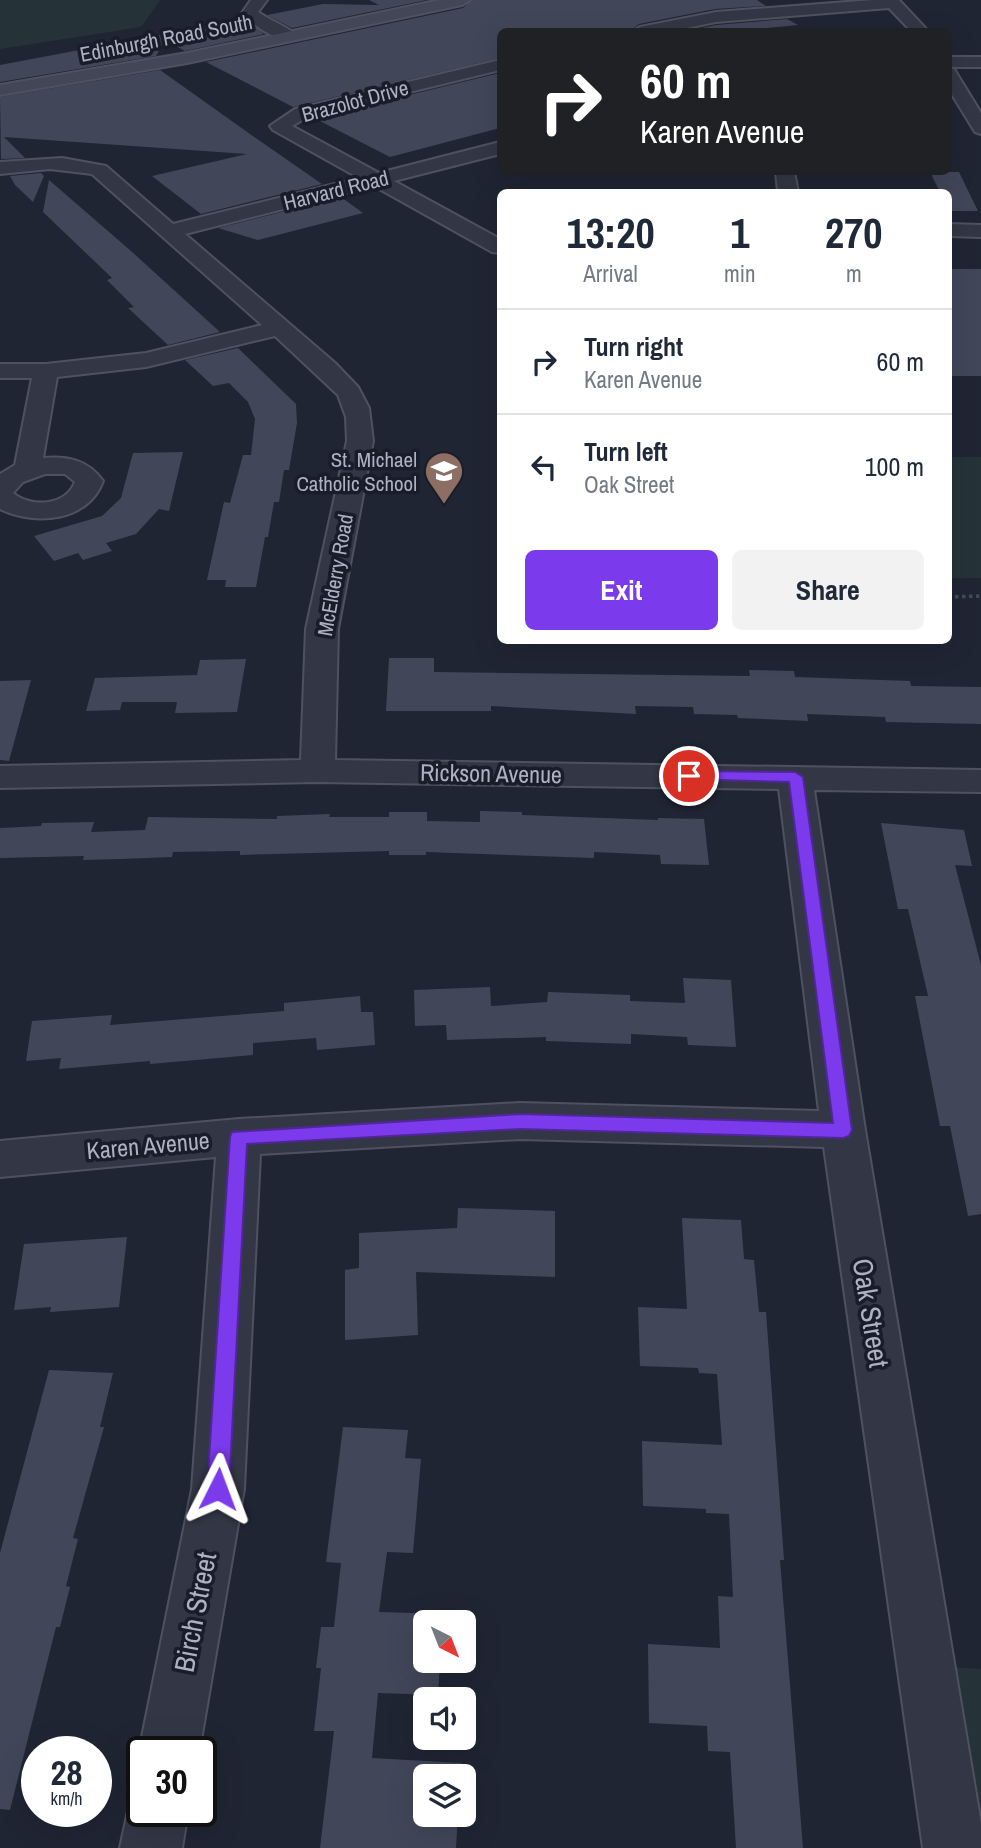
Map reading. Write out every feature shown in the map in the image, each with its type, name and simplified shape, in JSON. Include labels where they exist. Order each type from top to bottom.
[{"type":"main road","name":"Edinburgh Road South","points":[[0,90],[72,80],[463,0]]},
{"type":"street","points":[[259,0],[250,13],[268,27],[290,36]]},
{"type":"street","points":[[660,28],[716,17],[892,1],[917,28]]},
{"type":"street","points":[[952,62],[981,62]]},
{"type":"street","name":"Brazolot Drive","points":[[377,180],[279,126],[301,113],[497,66]]},
{"type":"street","points":[[952,79],[981,128]]},
{"type":"street","name":"Harvard Road","points":[[171,231],[497,149]]},
{"type":"street","name":"McElderry Road","points":[[0,168],[56,162],[79,163],[99,170],[281,327],[339,380],[356,401],[360,416],[360,441],[322,629],[321,729],[317,771]]},
{"type":"street","points":[[377,180],[497,245]]},
{"type":"street","points":[[952,230],[981,231]]},
{"type":"street","points":[[0,371],[46,371],[146,360],[281,327]]},
{"type":"street","points":[[28,469],[46,371]]},
{"type":"street","points":[[55,465],[78,470],[89,481],[83,495],[62,507],[33,511],[9,506],[0,494],[6,480],[28,469],[55,465]]},
{"type":"street","name":"Rickson Avenue","points":[[0,777],[317,771],[981,781]]},
{"type":"street","name":"Oak Street","points":[[795,777],[843,1130],[954,1848]]},
{"type":"street","name":"Karen Avenue","points":[[0,1160],[239,1137],[520,1121],[843,1130]]},
{"type":"street","name":"Birch Street","points":[[172,1736],[218,1489],[239,1137]]},
{"type":"street","points":[[151,1848],[155,1827]]},
{"type":"path","points":[[952,597],[981,596]]},
{"type":"shaded area","points":[[0,0],[160,0],[141,27],[0,49]]},
{"type":"shaded area","points":[[952,457],[981,457],[981,578],[952,578]]},
{"type":"shaded area","points":[[950,1667],[981,1669],[981,1848]]},
{"type":"building","points":[[369,0],[427,0],[292,28],[267,15],[323,4],[379,5]]},
{"type":"building","points":[[472,0],[757,0],[766,6],[715,9],[639,24],[634,28],[497,28],[497,59],[293,107],[206,62],[463,8]]},
{"type":"building","points":[[244,19],[264,34],[185,51],[165,40],[156,56],[0,82],[0,65]]},
{"type":"building","points":[[787,19],[798,25],[702,28]]},
{"type":"building","points":[[160,70],[322,184],[201,214],[152,176],[247,154],[4,137],[25,158],[1,159],[0,97]]},
{"type":"building","points":[[497,74],[497,129],[390,157],[314,118]]},
{"type":"building","points":[[952,172],[959,172],[978,211],[952,211],[952,189],[938,189],[932,175],[952,175]]},
{"type":"building","points":[[41,173],[44,176],[33,202],[15,185],[10,176]]},
{"type":"building","points":[[49,180],[220,332],[168,345],[128,308],[134,307],[107,280],[112,278],[43,212]]},
{"type":"building","points":[[341,197],[363,213],[258,240],[218,228]]},
{"type":"building","points":[[952,269],[981,269],[981,376],[952,376]]},
{"type":"building","points":[[238,348],[296,404],[297,423],[289,470],[284,470],[279,502],[274,502],[256,587],[225,587],[226,580],[207,580],[224,502],[230,503],[243,455],[251,455],[255,419],[248,402],[229,383],[213,386],[185,360]]},
{"type":"building","points":[[183,452],[169,511],[159,509],[136,534],[106,543],[112,551],[83,560],[78,553],[54,561],[34,536],[102,516],[121,498],[133,453]]},
{"type":"building","points":[[389,658],[434,658],[434,672],[750,676],[749,670],[794,671],[795,677],[910,681],[911,686],[981,687],[981,724],[886,722],[885,717],[807,714],[808,721],[738,718],[737,715],[694,714],[693,707],[635,706],[636,714],[491,706],[491,711],[386,711]]},
{"type":"building","points":[[246,659],[237,712],[175,713],[177,702],[122,702],[120,710],[86,711],[95,678],[197,675],[200,660]]},
{"type":"building","points":[[31,680],[9,761],[0,760],[0,681]]},
{"type":"building","points":[[480,811],[658,820],[704,819],[709,865],[661,864],[660,855],[594,852],[594,858],[426,852],[426,855],[389,855],[389,851],[240,855],[240,851],[173,852],[172,857],[120,859],[83,860],[84,856],[0,858],[0,828],[41,826],[42,823],[94,822],[91,832],[145,830],[148,817],[277,819],[277,816],[330,814],[329,817],[389,817],[389,812],[427,812],[427,821],[480,822]]},
{"type":"building","points":[[881,823],[964,830],[972,866],[955,865],[981,965],[981,1214],[968,1216],[950,1126],[940,1126],[915,996],[928,996],[908,909],[898,909]]},
{"type":"building","points":[[683,978],[731,980],[736,1047],[688,1045],[687,1037],[631,1034],[631,1044],[546,1041],[546,1037],[447,1040],[446,1025],[415,1026],[414,990],[490,987],[491,1006],[547,1002],[548,992],[630,995],[630,1001],[685,1003]]},
{"type":"building","points":[[360,996],[361,1012],[373,1012],[375,1045],[317,1050],[316,1038],[253,1043],[253,1055],[150,1064],[150,1061],[59,1069],[61,1058],[26,1061],[32,1021],[112,1015],[110,1025],[284,1011],[284,1003]]},
{"type":"building","points":[[458,1208],[555,1211],[555,1277],[416,1272],[418,1335],[345,1340],[345,1270],[359,1268],[359,1233],[457,1228]]},
{"type":"building","points":[[682,1218],[741,1220],[744,1259],[754,1260],[759,1312],[766,1312],[784,1560],[780,1560],[803,1848],[736,1848],[730,1752],[708,1751],[707,1726],[649,1723],[648,1644],[720,1648],[718,1596],[733,1597],[729,1514],[706,1513],[706,1509],[643,1506],[642,1441],[722,1445],[717,1374],[699,1373],[698,1368],[640,1366],[638,1307],[687,1309]]},
{"type":"building","points":[[127,1237],[119,1307],[50,1312],[51,1307],[14,1310],[24,1244]]},
{"type":"building","points":[[49,1370],[113,1373],[100,1427],[104,1427],[73,1538],[78,1539],[66,1586],[70,1587],[60,1627],[56,1627],[29,1736],[21,1736],[21,1766],[10,1810],[0,1809],[0,1553]]},
{"type":"building","points":[[343,1427],[408,1430],[405,1458],[421,1459],[413,1553],[387,1552],[379,1612],[413,1613],[413,1673],[439,1673],[438,1687],[413,1687],[413,1694],[378,1693],[372,1758],[462,1763],[413,1764],[413,1827],[457,1827],[456,1848],[320,1848],[334,1731],[314,1731],[321,1668],[316,1668],[321,1627],[334,1627],[341,1563],[326,1562]]},
{"type":"place","name":"St. Michael Catholic School","points":[[444,505]]},
{"type":"route","points":[[218,1489],[239,1137],[520,1121],[843,1130],[795,777],[689,776]]}]
